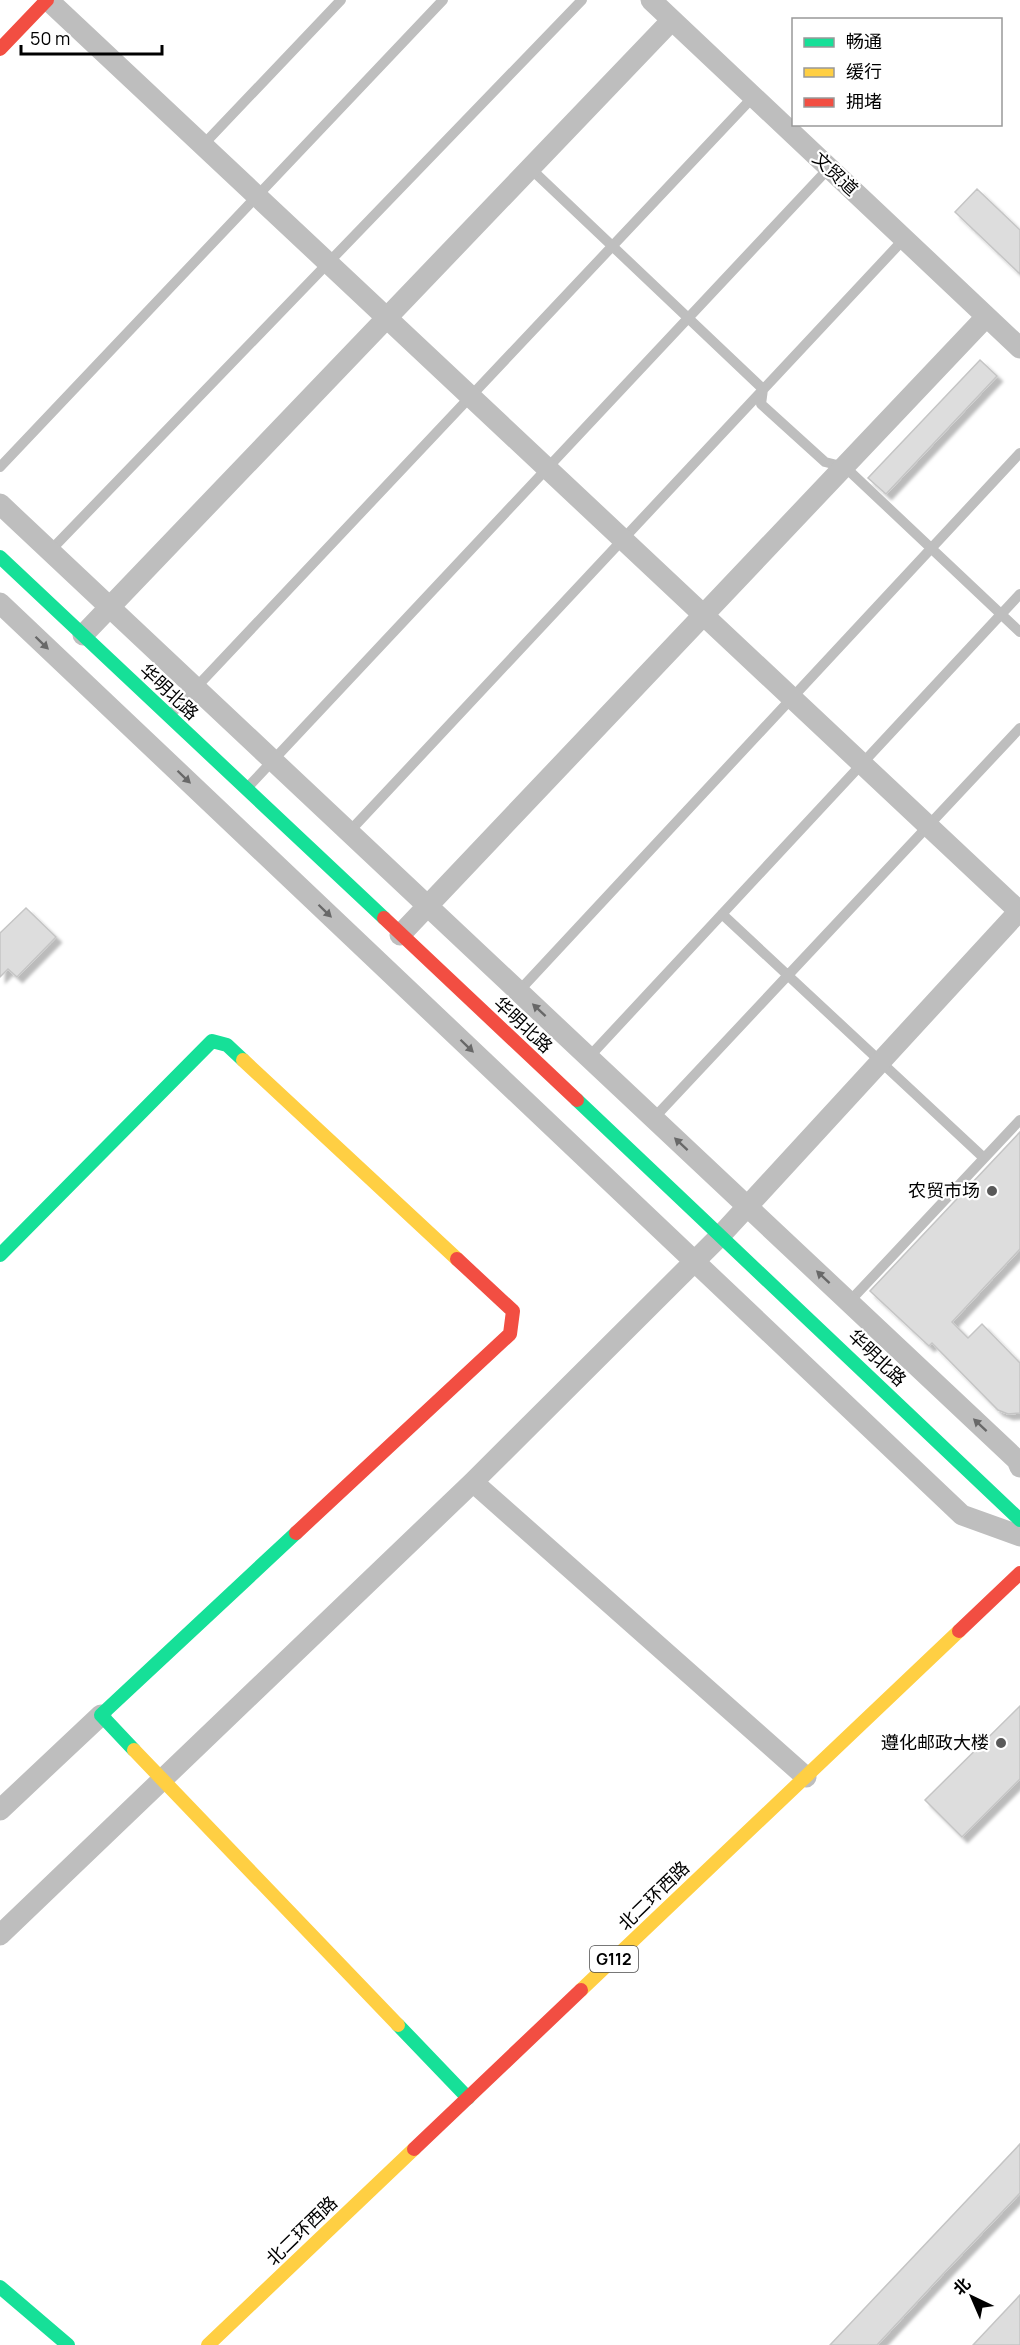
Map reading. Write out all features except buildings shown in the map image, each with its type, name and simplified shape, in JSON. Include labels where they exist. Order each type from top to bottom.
[{"type":"main road","points":[[0,49],[47,0]]},
{"type":"main road","name":"华明北路","points":[[0,557],[721,1235],[1020,1520]]},
{"type":"main road","points":[[0,1255],[212,1041],[228,1045],[513,1311],[510,1334],[101,1715],[468,2098]]},
{"type":"main road","name":"北二环西路","points":[[208,2345],[1020,1573]]},
{"type":"main road","points":[[0,2287],[68,2345]]},
{"type":"street","points":[[0,1935],[473,1482],[721,1235],[1020,911],[47,0]]},
{"type":"street","name":"文贸道","points":[[651,0],[1020,348]]},
{"type":"street","points":[[83,635],[672,20]]},
{"type":"street","points":[[400,935],[986,317]]},
{"type":"street","points":[[0,504],[1017,1460],[1020,1467]]},
{"type":"street","points":[[0,603],[962,1515],[1020,1536]]},
{"type":"street","points":[[473,1482],[806,1777]]},
{"type":"street","points":[[0,1810],[101,1715]]},
{"type":"lane","points":[[203,146],[341,0]]},
{"type":"lane","points":[[0,467],[443,0]]},
{"type":"lane","points":[[50,551],[582,0]]},
{"type":"lane","points":[[168,716],[753,97]]},
{"type":"lane","points":[[530,168],[763,389]]},
{"type":"lane","points":[[246,789],[829,168]]},
{"type":"lane","points":[[349,832],[904,239]]},
{"type":"lane","points":[[763,389],[761,404],[825,462],[845,467],[1020,632]]},
{"type":"lane","points":[[519,992],[1020,453]]},
{"type":"lane","points":[[589,1057],[1020,594]]},
{"type":"lane","points":[[654,1118],[1020,728]]},
{"type":"lane","points":[[722,914],[984,1158]]},
{"type":"lane","points":[[849,1302],[1020,1120]]},
{"type":"traffic: fast","points":[[0,557],[384,918]]},
{"type":"traffic: fast","points":[[0,1255],[212,1041],[227,1045],[243,1060]]},
{"type":"traffic: fast","points":[[577,1100],[1020,1520]]},
{"type":"traffic: fast","points":[[134,1750],[101,1715],[296,1533]]},
{"type":"traffic: fast","points":[[398,2025],[468,2098]]},
{"type":"traffic: fast","points":[[0,2287],[68,2345]]},
{"type":"traffic: slow","points":[[243,1060],[457,1259]]},
{"type":"traffic: slow","points":[[581,1990],[959,1631]]},
{"type":"traffic: slow","points":[[134,1750],[398,2025]]},
{"type":"traffic: slow","points":[[208,2345],[414,2149]]},
{"type":"traffic: jam","points":[[0,49],[47,0]]},
{"type":"traffic: jam","points":[[384,918],[577,1100]]},
{"type":"traffic: jam","points":[[296,1533],[510,1334],[513,1311],[457,1259]]},
{"type":"traffic: jam","points":[[959,1631],[1020,1573]]},
{"type":"traffic: jam","points":[[414,2149],[581,1990]]},
{"type":"place","name":"农贸市场","points":[[992,1191]]},
{"type":"place","name":"遵化邮政大楼","points":[[1001,1743]]}]
